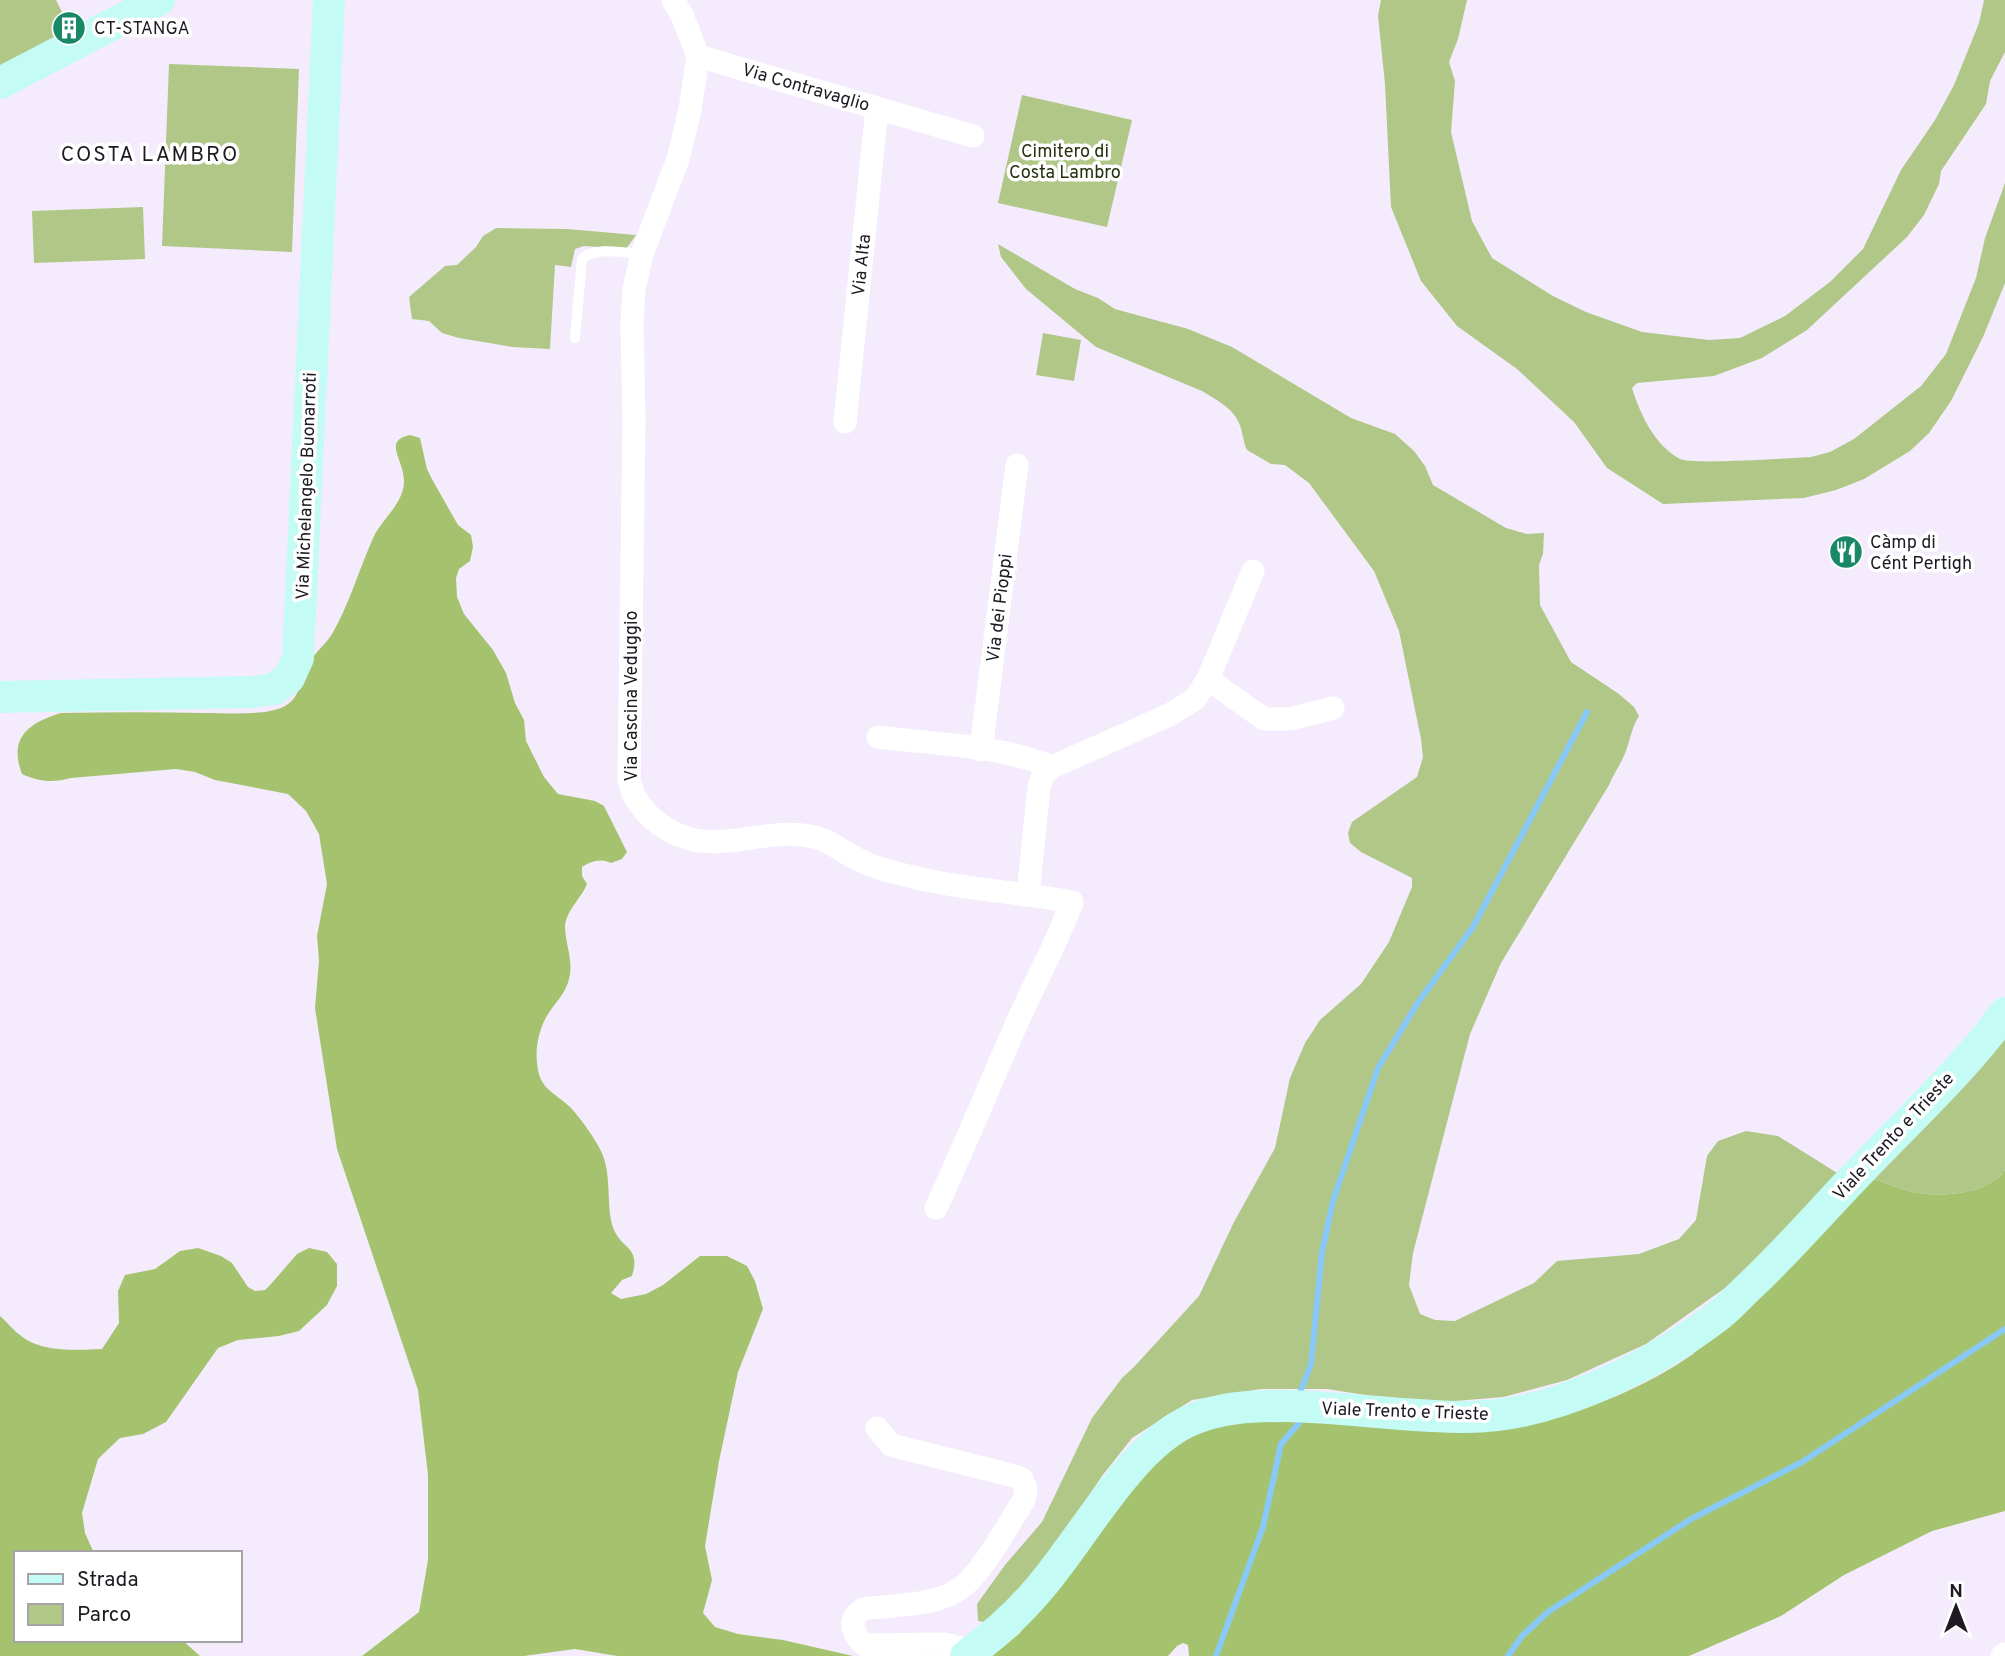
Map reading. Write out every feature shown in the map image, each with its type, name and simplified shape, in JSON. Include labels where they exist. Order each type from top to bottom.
[{"type":"main road","points":[[0,83],[159,0]]},
{"type":"main road","name":"Via Michelangelo Buonarroti","points":[[0,697],[252,692],[274,689],[289,678],[298,659],[329,0]]},
{"type":"main road","name":"Viale Trento e Trieste","points":[[969,1653],[989,1638],[1038,1591],[1139,1459],[1173,1429],[1189,1420],[1237,1407],[1265,1406],[1468,1417],[1507,1413],[1580,1393],[1672,1348],[1720,1315],[1787,1250],[1926,1103],[2005,1013]]},
{"type":"street","points":[[673,0],[682,15],[698,56]]},
{"type":"street","name":"Via Contravaglio","points":[[698,56],[973,136]]},
{"type":"street","name":"Via Cascina Veduggio","points":[[698,56],[690,110],[677,159],[642,254],[634,289],[628,765],[632,793],[639,804],[670,833],[693,841],[732,841],[792,835],[816,837],[857,859],[897,873],[1072,902],[936,1208]]},
{"type":"street","name":"Via Alta","points":[[845,422],[877,108]]},
{"type":"street","name":"Via dei Pioppi","points":[[981,750],[1017,466]]},
{"type":"street","points":[[1028,894],[1039,787],[1043,775],[1052,768],[1169,715],[1195,699],[1208,679],[1253,572]]},
{"type":"street","points":[[1208,679],[1264,719],[1290,719],[1333,708]]},
{"type":"street","points":[[878,737],[1033,759],[1052,768]]},
{"type":"street","points":[[877,1428],[891,1445],[1022,1479],[1026,1489],[1024,1500],[963,1587],[946,1597],[923,1603],[862,1610],[855,1617],[853,1628],[856,1638],[866,1645],[944,1644],[969,1653]]},
{"type":"lane","points":[[575,338],[582,259],[587,253],[596,252],[642,254]]},
{"type":"green space","points":[[0,0],[56,0],[74,36],[0,76]]},
{"type":"green space","points":[[1381,0],[1467,0],[1458,39],[1449,62],[1455,81],[1451,132],[1472,221],[1492,258],[1553,296],[1586,312],[1642,332],[1709,340],[1740,338],[1785,316],[1830,282],[1863,249],[1901,170],[1935,120],[1954,85],[1979,23],[1984,0],[2005,0],[2005,52],[1990,81],[1986,104],[1941,171],[1939,184],[1924,215],[1907,237],[1807,330],[1762,358],[1714,376],[1637,383],[1632,388],[1639,408],[1656,438],[1671,453],[1688,461],[1811,457],[1830,452],[1854,439],[1921,386],[1946,354],[1976,278],[1985,238],[2005,183],[2005,283],[1983,337],[1951,401],[1929,433],[1910,451],[1864,479],[1804,498],[1663,504],[1607,468],[1574,422],[1517,369],[1457,326],[1421,281],[1391,207],[1385,84],[1378,16]]},
{"type":"green space","points":[[169,64],[299,69],[292,252],[162,246]]},
{"type":"green space","name":"Cimitero di Costa Lambro","points":[[1022,95],[1132,120],[1107,227],[998,203]]},
{"type":"green space","points":[[143,207],[145,259],[34,263],[32,211]]},
{"type":"green space","points":[[496,228],[567,229],[636,235],[626,249],[584,246],[575,249],[571,267],[555,265],[550,349],[513,347],[459,338],[442,333],[429,321],[412,319],[409,297],[445,266],[457,265],[476,247],[483,236]]},
{"type":"green space","points":[[998,244],[1115,309],[1188,329],[1232,347],[1351,418],[1395,434],[1414,451],[1425,466],[1433,485],[1506,528],[1527,534],[1544,533],[1543,554],[1539,565],[1540,605],[1571,662],[1619,694],[1634,707],[1639,716],[1609,785],[1501,963],[1470,1034],[1413,1253],[1409,1285],[1420,1314],[1435,1320],[1455,1321],[1534,1283],[1557,1261],[1639,1254],[1679,1239],[1696,1220],[1707,1156],[1718,1141],[1746,1131],[1778,1136],[1842,1176],[1765,1249],[1751,1267],[1725,1288],[1646,1344],[1567,1380],[1503,1397],[1443,1402],[1327,1389],[1261,1389],[1192,1400],[1132,1438],[1102,1476],[1049,1555],[991,1623],[978,1621],[977,1604],[1005,1565],[1042,1522],[1092,1418],[1122,1378],[1199,1296],[1234,1222],[1275,1148],[1290,1078],[1305,1043],[1320,1020],[1361,984],[1389,942],[1412,887],[1412,878],[1361,852],[1350,843],[1348,833],[1352,822],[1417,777],[1423,757],[1399,631],[1374,571],[1309,483],[1285,465],[1271,464],[1247,450],[1236,418],[1218,401],[1202,391],[1096,347],[1026,289],[1001,257]]},
{"type":"green space","points":[[1043,333],[1081,340],[1074,381],[1036,375]]},
{"type":"green space","points":[[410,435],[420,438],[427,469],[433,481],[458,525],[471,535],[473,547],[470,561],[459,569],[456,578],[457,597],[464,614],[493,650],[506,673],[515,703],[524,720],[526,741],[544,777],[558,794],[595,801],[604,806],[627,852],[622,859],[611,863],[596,861],[582,867],[582,876],[587,884],[568,915],[565,926],[569,979],[564,992],[543,1023],[537,1049],[538,1071],[544,1084],[578,1116],[605,1161],[611,1221],[618,1237],[633,1254],[634,1259],[632,1276],[622,1280],[611,1293],[621,1299],[646,1294],[663,1285],[700,1256],[727,1256],[747,1266],[755,1281],[763,1309],[738,1372],[719,1461],[705,1546],[712,1580],[703,1613],[715,1627],[738,1634],[783,1640],[853,1656],[617,1656],[575,1649],[524,1656],[362,1656],[419,1612],[428,1560],[428,1475],[418,1390],[337,1149],[315,1008],[319,961],[317,936],[327,884],[319,834],[306,811],[288,794],[215,780],[195,772],[176,769],[58,781],[34,779],[22,774],[18,750],[24,733],[39,722],[61,713],[245,713],[275,710],[289,703],[297,693],[314,655],[330,638],[374,536],[401,496],[404,481],[396,446],[402,438]]},
{"type":"green space","points":[[2005,1028],[2005,1170],[1998,1178],[1965,1192],[1928,1194],[1912,1192],[1871,1178]]},
{"type":"green space","points":[[2005,1170],[2005,1511],[1932,1531],[1844,1575],[1781,1616],[1689,1656],[1189,1656],[1188,1645],[1183,1643],[1168,1656],[992,1656],[1019,1634],[1143,1467],[1185,1437],[1236,1421],[1533,1424],[1575,1412],[1636,1387],[1693,1354],[1871,1178],[1918,1193],[1953,1194],[1989,1184]]},
{"type":"green space","points":[[198,1248],[221,1256],[232,1263],[248,1287],[255,1291],[265,1290],[297,1254],[309,1248],[327,1252],[337,1264],[337,1286],[327,1305],[299,1331],[238,1340],[218,1348],[166,1422],[143,1434],[120,1438],[98,1459],[82,1513],[85,1533],[93,1551],[14,1551],[14,1642],[184,1642],[200,1656],[0,1656],[0,1316],[20,1335],[38,1345],[60,1349],[102,1349],[119,1323],[118,1291],[125,1275],[155,1269],[180,1251]]},
{"type":"waterway","points":[[1300,1393],[1311,1364],[1322,1252],[1333,1201],[1378,1068],[1419,1001],[1473,927],[1587,712]]},
{"type":"waterway","points":[[1508,1656],[1522,1636],[1548,1612],[1691,1519],[1802,1462],[2005,1329]]},
{"type":"waterway","points":[[1216,1656],[1263,1527],[1281,1444],[1299,1423]]},
{"type":"place","name":"CT-STANGA","points":[[69,28]]},
{"type":"place","name":"Càmp di Cént Pertigh","points":[[1846,552]]},
{"type":"district","name":"COSTA LAMBRO","points":[[150,154]]}]
